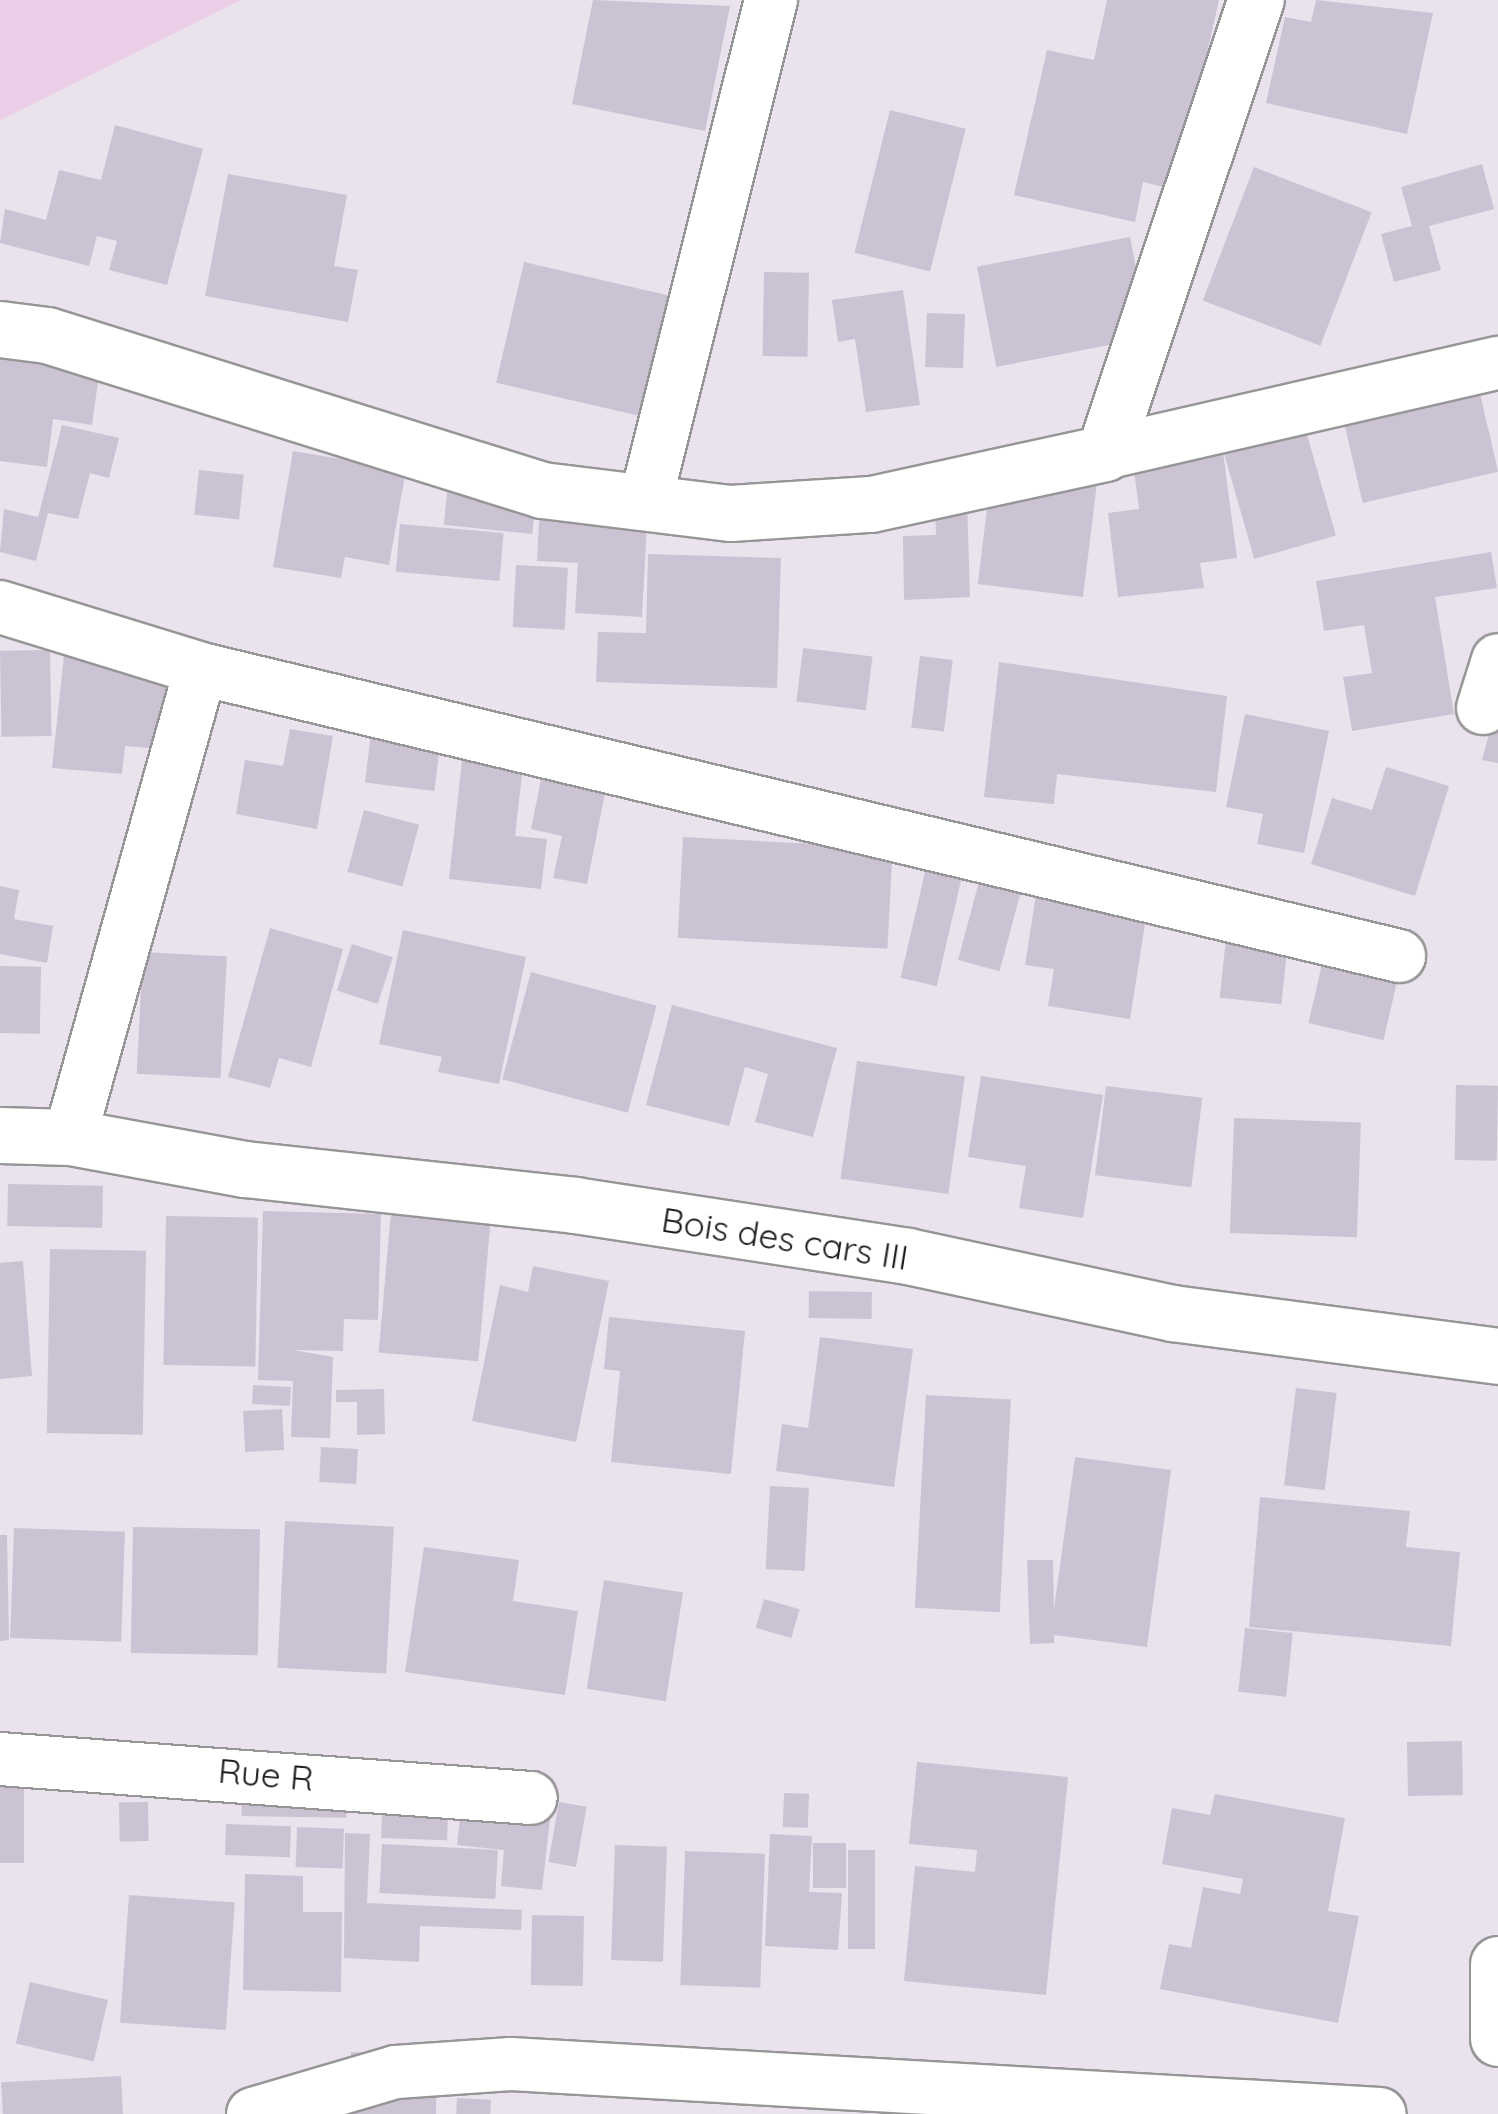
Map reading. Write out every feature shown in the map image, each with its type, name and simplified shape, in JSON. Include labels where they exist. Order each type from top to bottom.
[{"type":"street","points":[[645,502],[771,0]]},
{"type":"street","points":[[1104,453],[1256,0]]},
{"type":"street","points":[[0,328],[46,335],[542,490],[645,502],[810,511],[1104,453],[1498,363]]},
{"type":"street","points":[[0,607],[201,669],[1400,956]]},
{"type":"street","points":[[70,1137],[201,669]]},
{"type":"street","name":"Bois des cars III","points":[[0,1136],[70,1137],[245,1170],[575,1205],[907,1256],[1173,1313],[1498,1356]]},
{"type":"street","name":"Rue R","points":[[0,1759],[532,1798]]},
{"type":"street","points":[[1498,1964],[1498,2038]]},
{"type":"street","points":[[253,2114],[396,2072],[511,2064],[1380,2114]]},
{"type":"shaded area","points":[[0,0],[241,0],[0,120]]},
{"type":"building","points":[[593,0],[730,6],[705,131],[572,104]]},
{"type":"building","points":[[1107,0],[1219,0],[1176,190],[1143,182],[1135,222],[1014,195],[1047,50],[1094,60]]},
{"type":"building","points":[[1316,0],[1433,13],[1407,134],[1266,103],[1285,17],[1311,22]]},
{"type":"building","points":[[890,110],[966,129],[930,272],[854,253]]},
{"type":"building","points":[[115,125],[203,149],[167,285],[109,270],[117,241],[97,236],[89,266],[0,243],[5,209],[46,220],[59,170],[101,180]]},
{"type":"building","points":[[1482,164],[1494,209],[1429,226],[1441,270],[1394,282],[1381,234],[1412,226],[1401,187]]},
{"type":"building","points":[[1254,167],[1372,212],[1320,346],[1203,301]]},
{"type":"building","points":[[228,174],[347,195],[334,266],[358,270],[348,322],[205,296]]},
{"type":"building","points":[[1130,237],[1149,337],[996,367],[977,267]]},
{"type":"building","points":[[524,262],[692,301],[664,422],[496,383]]},
{"type":"building","points":[[764,272],[809,273],[808,357],[763,356]]},
{"type":"building","points":[[903,290],[920,405],[866,412],[855,339],[838,342],[832,300]]},
{"type":"building","points":[[927,313],[965,314],[963,368],[925,367]]},
{"type":"building","points":[[0,347],[101,360],[92,425],[53,419],[47,467],[0,461]]},
{"type":"building","points":[[1479,389],[1498,472],[1363,503],[1344,420]]},
{"type":"building","points":[[1304,424],[1336,536],[1254,559],[1222,447]]},
{"type":"building","points":[[62,425],[119,438],[109,478],[90,473],[78,519],[48,513],[36,561],[0,552],[4,509],[38,517]]},
{"type":"building","points":[[293,451],[406,470],[389,565],[345,557],[341,578],[273,567]]},
{"type":"building","points":[[1223,452],[1237,558],[1200,563],[1204,588],[1118,597],[1108,513],[1139,509],[1133,463]]},
{"type":"building","points":[[993,460],[1098,473],[1083,597],[978,584]]},
{"type":"building","points":[[199,470],[244,475],[239,519],[194,515]]},
{"type":"building","points":[[449,475],[538,484],[532,534],[444,525]]},
{"type":"building","points":[[967,499],[970,597],[904,600],[903,536],[936,535],[935,501]]},
{"type":"building","points":[[540,502],[648,507],[642,617],[575,613],[578,563],[537,561]]},
{"type":"building","points":[[400,524],[504,533],[499,581],[396,572]]},
{"type":"building","points":[[1491,552],[1497,588],[1435,597],[1454,714],[1352,731],[1343,677],[1372,673],[1364,625],[1324,631],[1316,581]]},
{"type":"building","points":[[648,554],[781,558],[777,688],[596,682],[598,632],[646,633]]},
{"type":"building","points":[[516,565],[568,568],[565,630],[513,627]]},
{"type":"building","points":[[803,648],[872,657],[866,710],[796,702]]},
{"type":"building","points":[[50,650],[52,736],[2,737],[0,651]]},
{"type":"building","points":[[64,655],[171,667],[163,749],[125,746],[122,774],[52,768]]},
{"type":"building","points":[[920,656],[953,660],[944,731],[911,727]]},
{"type":"building","points":[[999,662],[1227,696],[1216,792],[1057,774],[1054,804],[984,797]]},
{"type":"building","points":[[1498,702],[1498,763],[1482,760]]},
{"type":"building","points":[[1245,714],[1329,731],[1304,853],[1257,844],[1263,814],[1226,807]]},
{"type":"building","points":[[372,725],[441,734],[434,791],[365,783]]},
{"type":"building","points":[[290,729],[333,736],[317,829],[236,814],[245,760],[283,766]]},
{"type":"building","points":[[546,755],[610,768],[587,884],[553,878],[562,836],[531,829]]},
{"type":"building","points":[[462,760],[523,766],[515,836],[547,839],[541,889],[449,879]]},
{"type":"building","points":[[1386,767],[1449,786],[1415,896],[1311,864],[1332,798],[1372,810]]},
{"type":"building","points":[[364,810],[419,825],[402,887],[347,872]]},
{"type":"building","points":[[683,837],[893,848],[887,949],[678,938]]},
{"type":"building","points":[[928,859],[964,867],[937,986],[901,978]]},
{"type":"building","points":[[980,878],[1022,889],[1000,971],[958,960]]},
{"type":"building","points":[[0,886],[19,890],[14,919],[53,926],[47,963],[0,954]]},
{"type":"building","points":[[1037,888],[1148,905],[1130,1019],[1048,1006],[1054,969],[1025,965]]},
{"type":"building","points":[[270,928],[343,949],[311,1067],[279,1058],[270,1088],[228,1077]]},
{"type":"building","points":[[403,930],[526,957],[499,1084],[438,1072],[442,1057],[379,1044]]},
{"type":"building","points":[[1226,938],[1288,944],[1281,1004],[1220,998]]},
{"type":"building","points":[[352,944],[393,957],[378,1004],[337,991]]},
{"type":"building","points":[[1326,947],[1401,964],[1383,1040],[1308,1023]]},
{"type":"building","points":[[143,952],[227,956],[220,1078],[137,1074]]},
{"type":"building","points":[[0,966],[41,967],[40,1034],[0,1033]]},
{"type":"building","points":[[531,972],[657,1006],[628,1113],[502,1079]]},
{"type":"building","points":[[672,1005],[837,1048],[813,1137],[755,1122],[768,1074],[745,1067],[729,1126],[646,1105]]},
{"type":"building","points":[[857,1061],[965,1076],[948,1194],[840,1179]]},
{"type":"building","points":[[981,1076],[1103,1095],[1083,1218],[1019,1208],[1026,1166],[968,1157]]},
{"type":"building","points":[[1456,1085],[1498,1086],[1497,1161],[1455,1160]]},
{"type":"building","points":[[1106,1086],[1202,1098],[1191,1187],[1095,1175]]},
{"type":"building","points":[[1234,1118],[1361,1122],[1357,1237],[1230,1233]]},
{"type":"building","points":[[8,1184],[103,1186],[102,1228],[7,1226]]},
{"type":"building","points":[[392,1200],[492,1209],[478,1361],[379,1352]]},
{"type":"building","points":[[263,1211],[381,1214],[378,1320],[344,1319],[343,1351],[293,1350],[333,1357],[330,1438],[291,1437],[293,1381],[258,1380]]},
{"type":"building","points":[[166,1216],[258,1218],[255,1367],[163,1365]]},
{"type":"building","points":[[50,1249],[146,1251],[143,1435],[47,1433]]},
{"type":"building","points":[[23,1261],[32,1376],[0,1379],[0,1263]]},
{"type":"building","points":[[533,1266],[609,1281],[576,1442],[472,1421],[500,1285],[528,1292]]},
{"type":"building","points":[[809,1291],[872,1292],[872,1319],[809,1318]]},
{"type":"building","points":[[609,1317],[745,1331],[731,1474],[611,1462],[620,1371],[604,1369]]},
{"type":"building","points":[[820,1337],[913,1349],[894,1487],[776,1471],[782,1424],[808,1428]]},
{"type":"building","points":[[253,1385],[291,1387],[290,1406],[252,1404]]},
{"type":"building","points":[[1296,1388],[1337,1393],[1325,1490],[1284,1485]]},
{"type":"building","points":[[384,1389],[385,1434],[357,1435],[357,1402],[336,1402],[336,1390]]},
{"type":"building","points":[[926,1395],[1011,1399],[1000,1612],[915,1608]]},
{"type":"building","points":[[282,1409],[284,1450],[245,1452],[243,1411]]},
{"type":"building","points":[[321,1447],[358,1449],[356,1484],[319,1482]]},
{"type":"building","points":[[1075,1457],[1171,1470],[1147,1647],[1054,1635],[1054,1643],[1030,1644],[1027,1560],[1053,1560],[1054,1609]]},
{"type":"building","points":[[770,1486],[809,1488],[805,1571],[766,1569]]},
{"type":"building","points":[[1260,1497],[1410,1511],[1406,1547],[1460,1552],[1451,1646],[1249,1627]]},
{"type":"building","points":[[285,1521],[394,1527],[386,1674],[277,1668]]},
{"type":"building","points":[[133,1527],[260,1529],[258,1655],[131,1653]]},
{"type":"building","points":[[14,1528],[125,1532],[121,1642],[10,1638]]},
{"type":"building","points":[[0,1535],[7,1535],[9,1640],[0,1641]]},
{"type":"building","points":[[424,1547],[519,1560],[513,1601],[578,1611],[565,1695],[405,1672]]},
{"type":"building","points":[[604,1580],[683,1593],[666,1701],[587,1689]]},
{"type":"building","points":[[764,1599],[800,1609],[791,1638],[756,1628]]},
{"type":"building","points":[[1245,1628],[1293,1633],[1286,1697],[1238,1692]]},
{"type":"building","points":[[1462,1741],[1463,1795],[1408,1796],[1407,1742]]},
{"type":"building","points":[[0,1761],[24,1761],[24,1863],[0,1863]]},
{"type":"building","points":[[917,1762],[1068,1777],[1046,1995],[904,1981],[915,1866],[975,1872],[977,1850],[909,1844]]},
{"type":"building","points":[[383,1785],[449,1787],[447,1840],[381,1838]]},
{"type":"building","points":[[242,1790],[347,1792],[347,1818],[242,1816]]},
{"type":"building","points":[[463,1791],[552,1801],[542,1890],[501,1886],[504,1850],[457,1845]]},
{"type":"building","points":[[784,1793],[809,1794],[808,1828],[783,1827]]},
{"type":"building","points":[[1215,1794],[1345,1818],[1328,1911],[1359,1916],[1338,2023],[1160,1989],[1169,1944],[1191,1948],[1203,1887],[1240,1894],[1243,1879],[1162,1864],[1172,1808],[1210,1815]]},
{"type":"building","points":[[148,1802],[149,1841],[120,1842],[119,1803]]},
{"type":"building","points":[[559,1802],[587,1807],[576,1867],[548,1862]]},
{"type":"building","points":[[226,1824],[291,1826],[290,1857],[225,1855]]},
{"type":"building","points":[[297,1827],[344,1829],[343,1869],[296,1867]]},
{"type":"building","points":[[345,1833],[370,1834],[367,1903],[522,1910],[521,1930],[420,1926],[419,1962],[344,1958]]},
{"type":"building","points":[[770,1834],[812,1836],[809,1892],[842,1893],[838,1950],[765,1946]]},
{"type":"building","points":[[813,1843],[846,1843],[846,1888],[813,1888]]},
{"type":"building","points":[[382,1844],[498,1850],[495,1899],[379,1893]]},
{"type":"building","points":[[615,1845],[667,1847],[663,1962],[611,1960]]},
{"type":"building","points":[[848,1850],[875,1850],[875,1949],[848,1949]]},
{"type":"building","points":[[685,1851],[765,1854],[760,1988],[680,1985]]},
{"type":"building","points":[[245,1874],[303,1876],[303,1912],[342,1912],[341,1992],[243,1990]]},
{"type":"building","points":[[129,1895],[235,1902],[226,2030],[120,2023]]},
{"type":"building","points":[[532,1915],[584,1916],[583,1986],[531,1985]]},
{"type":"building","points":[[30,1982],[108,2000],[94,2061],[16,2043]]},
{"type":"building","points":[[351,2052],[437,2054],[436,2114],[350,2114]]},
{"type":"building","points":[[121,2076],[123,2114],[3,2114],[1,2082]]},
{"type":"building","points":[[457,2098],[491,2100],[490,2114],[456,2114]]}]
